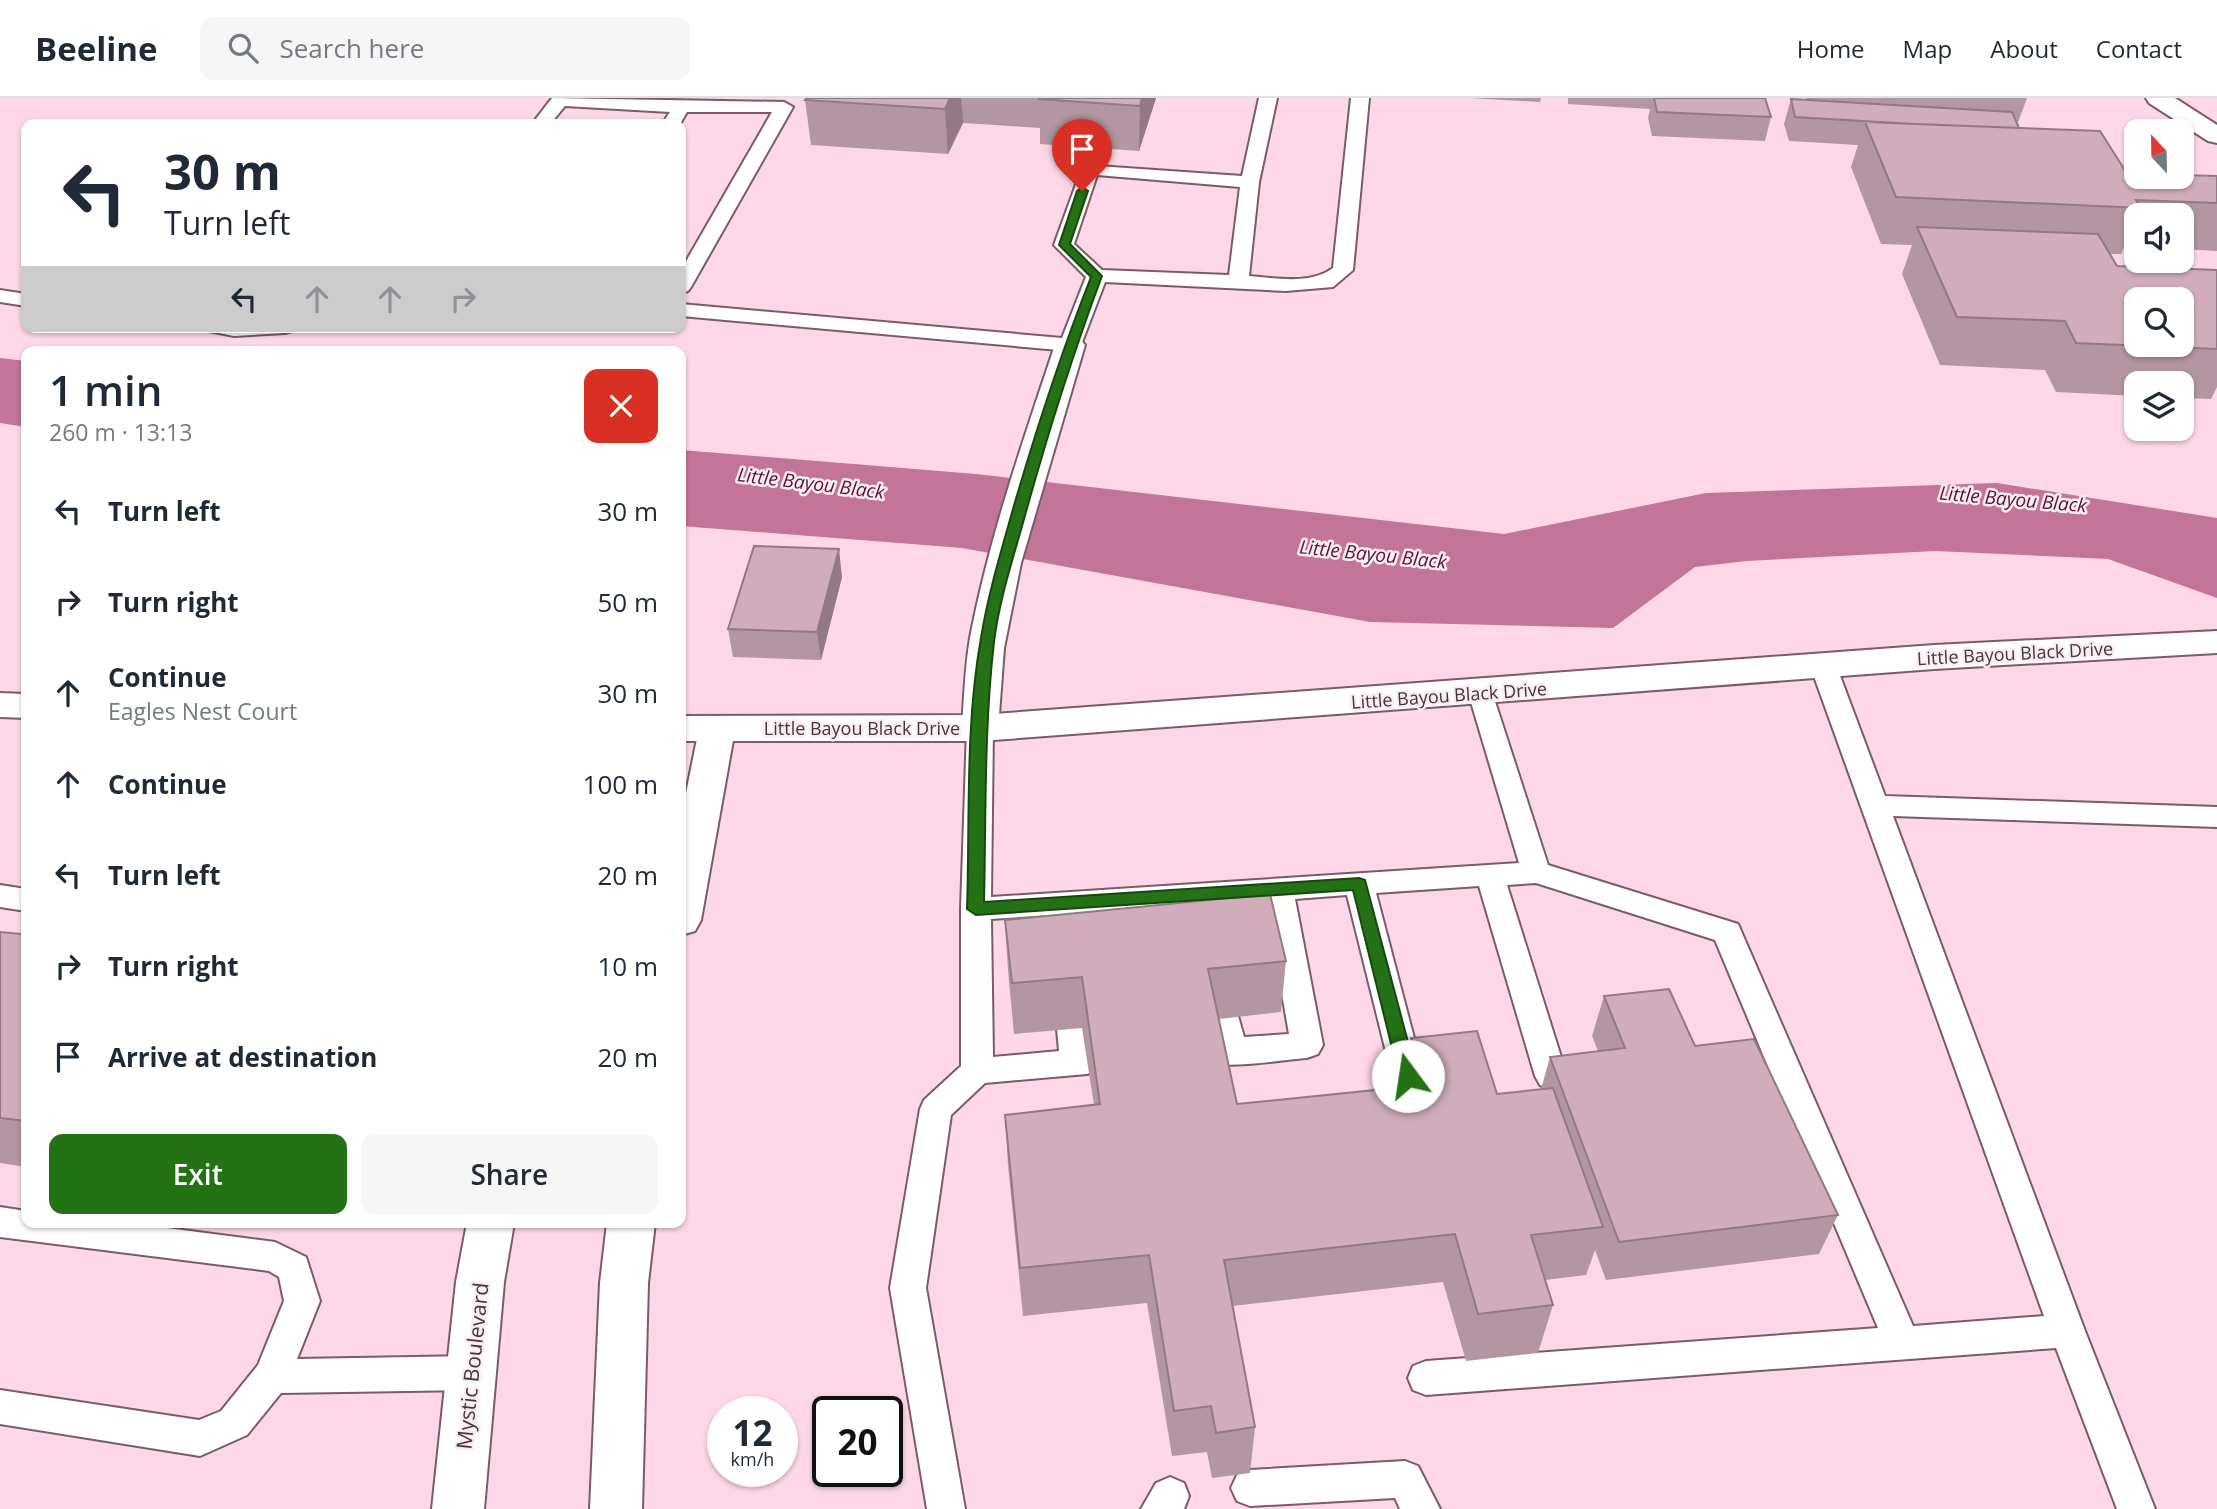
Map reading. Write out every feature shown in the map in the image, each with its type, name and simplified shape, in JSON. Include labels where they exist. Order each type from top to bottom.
[{"type":"main road","points":[[2158,98],[2217,136]]},
{"type":"main road","points":[[980,728],[987,640],[999,582],[1070,345]]},
{"type":"main road","name":"Little Bayou Black Drive","points":[[699,729],[980,728],[1823,666],[2217,642]]},
{"type":"main road","points":[[0,705],[21,706]]},
{"type":"main road","points":[[686,867],[699,729]]},
{"type":"main road","name":"Mystic Boulevard","points":[[458,1509],[480,1282],[490,1228]]},
{"type":"main road","points":[[616,1509],[624,1283],[630,1228]]},
{"type":"lane","points":[[1238,281],[1250,182],[1268,98]]},
{"type":"lane","points":[[1250,182],[1090,169],[1065,245],[1097,276],[1286,285],[1326,283],[1343,270],[1360,98]]},
{"type":"lane","points":[[545,119],[560,100],[681,107],[784,107],[686,277]]},
{"type":"lane","points":[[674,119],[681,107]]},
{"type":"lane","points":[[686,310],[1070,345],[1097,276]]},
{"type":"lane","points":[[0,296],[21,299]]},
{"type":"lane","points":[[1823,666],[2067,1331],[2136,1509]]},
{"type":"lane","points":[[1481,692],[1536,872]]},
{"type":"lane","points":[[977,1070],[976,909],[980,728]]},
{"type":"lane","points":[[1875,806],[2217,817]]},
{"type":"lane","points":[[976,909],[1065,916],[1205,905],[1279,890],[1536,872],[1727,932],[1902,1343]]},
{"type":"lane","points":[[1490,876],[1551,1076]]},
{"type":"lane","points":[[1359,884],[1408,1076]]},
{"type":"lane","points":[[1225,1018],[1221,1052],[1307,1045],[1279,890]]},
{"type":"lane","points":[[0,896],[21,899]]},
{"type":"lane","points":[[946,1509],[908,1288],[936,1109],[977,1070],[1082,1061],[1073,1029]]},
{"type":"lane","points":[[0,1222],[21,1225]]},
{"type":"lane","points":[[0,1407],[200,1438],[234,1423],[272,1376],[302,1301],[293,1268],[275,1257],[47,1228]]},
{"type":"lane","points":[[1426,1378],[2067,1331]]},
{"type":"lane","points":[[272,1376],[471,1373]]},
{"type":"lane","points":[[1250,1488],[1405,1479],[1421,1509]]},
{"type":"water","points":[[0,358],[21,360],[21,426],[0,423]]},
{"type":"water","name":"Little Bayou Black","points":[[686,450],[976,474],[1504,534],[1706,493],[1997,483],[2217,518],[2217,598],[2108,559],[1935,551],[1747,561],[1695,567],[1613,628],[1370,622],[962,548],[686,526]]},
{"type":"building","points":[[950,98],[945,109],[805,100]]},
{"type":"building","points":[[1039,98],[1142,98],[1140,106]]},
{"type":"building","points":[[1654,98],[1765,98],[1771,117],[1657,112]]},
{"type":"building","points":[[1791,99],[2012,112],[2019,128],[1795,117]]},
{"type":"building","points":[[1865,122],[2100,131],[2124,169],[2124,189],[2194,189],[2194,175],[2217,176],[2217,203],[2136,200],[2138,203],[2124,203],[2124,207],[1896,197]]},
{"type":"building","points":[[1917,227],[2098,234],[2117,266],[2124,266],[2124,273],[2194,273],[2194,269],[2217,270],[2217,349],[2194,348],[2194,287],[2124,287],[2124,345],[2076,343],[2065,321],[1957,317]]},
{"type":"building","points":[[754,546],[839,549],[817,632],[728,629]]},
{"type":"building","points":[[1270,894],[1286,961],[1208,969],[1237,1104],[1424,1085],[1411,1038],[1477,1031],[1497,1094],[1553,1088],[1603,1227],[1531,1235],[1553,1305],[1478,1314],[1455,1234],[1224,1260],[1255,1427],[1216,1433],[1211,1406],[1174,1411],[1149,1255],[1020,1268],[1005,1115],[1100,1104],[1082,977],[1012,983],[1005,920]]},
{"type":"building","points":[[0,932],[21,934],[21,1120],[0,1118]]},
{"type":"building","points":[[1669,989],[1695,1046],[1754,1039],[1838,1215],[1619,1242],[1550,1057],[1625,1048],[1604,996]]},
{"type":"route","points":[[1082,191],[1065,245],[1097,276],[1070,345],[1035,456],[999,582],[987,640],[980,728],[976,909],[1359,884],[1408,1076]]}]
